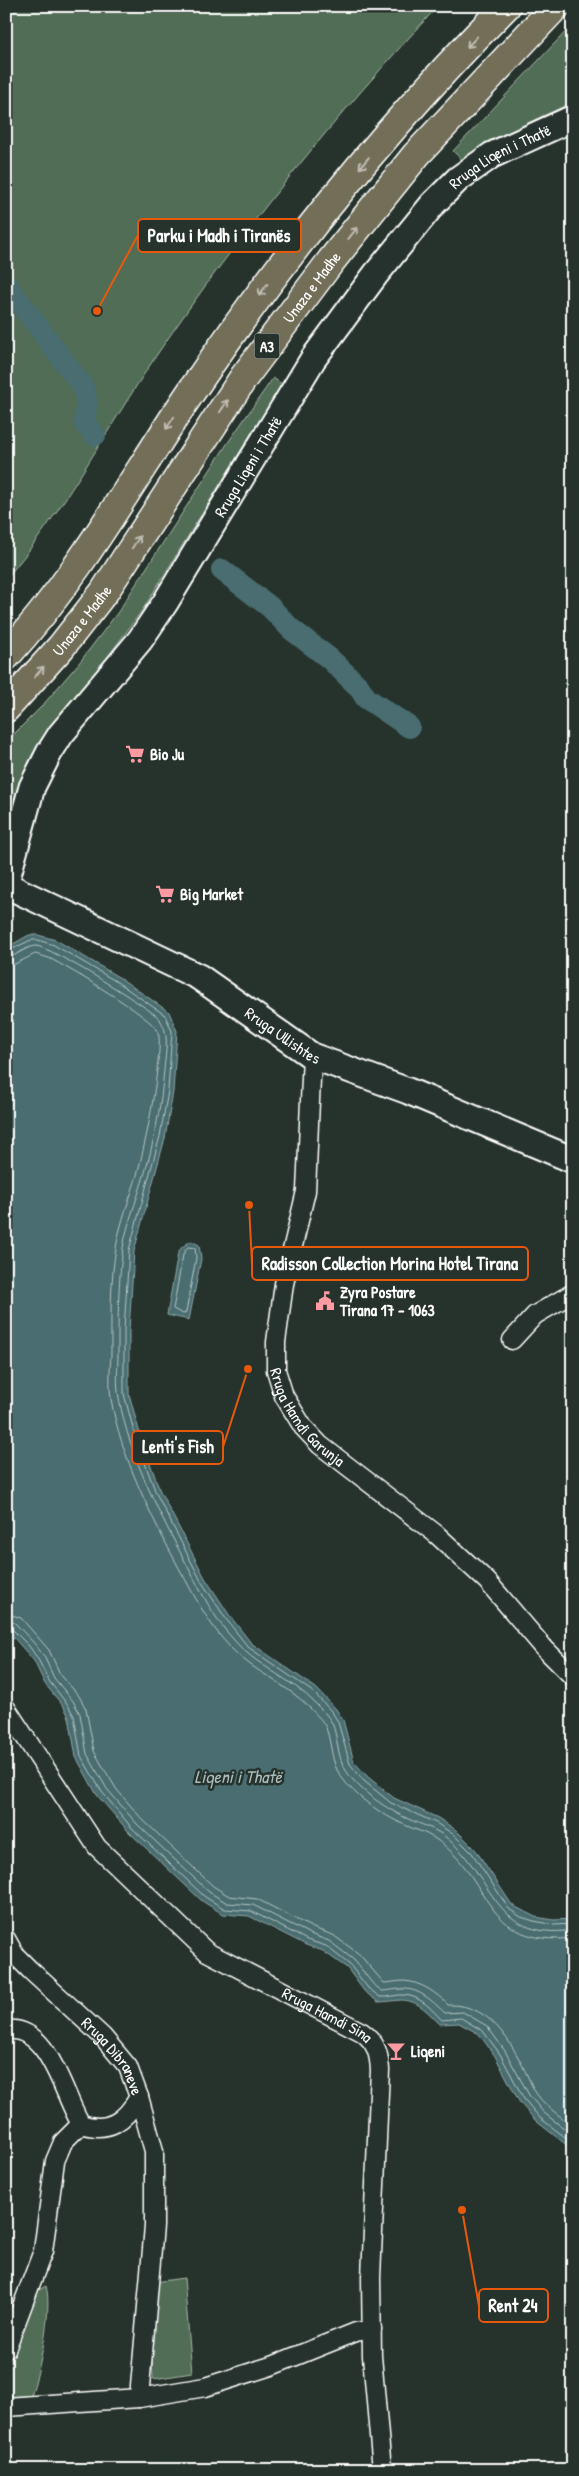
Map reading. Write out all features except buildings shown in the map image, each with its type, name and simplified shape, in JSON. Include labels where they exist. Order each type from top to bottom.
[{"type":"highway","name":"Unaza e Madhe","points":[[6,656],[67,583],[194,388],[283,264],[327,207],[420,98],[506,6]]},
{"type":"highway","name":"Unaza e Madhe","points":[[6,708],[61,647],[104,592],[244,377],[331,261],[416,155],[556,6]]},
{"type":"street","name":"Rruga Liqeni i Thatë","points":[[6,884],[32,787],[49,753],[62,734],[140,640],[165,603],[313,359],[381,267],[433,204],[458,179],[492,155],[573,118]]},
{"type":"street","name":"Rruga Ullishtes","points":[[6,884],[199,978],[312,1056],[408,1091],[573,1160]]},
{"type":"street","name":"Rruga Hamdi Garunja","points":[[312,1056],[306,1191],[284,1284],[276,1342],[276,1370],[284,1396],[303,1427],[320,1445],[436,1534],[472,1568],[573,1677]]},
{"type":"street","points":[[512,1340],[535,1315],[573,1293]]},
{"type":"street","name":"Rruga Hamdi Sina","points":[[6,1708],[98,1847],[207,1952],[372,2039],[379,2053],[380,2070],[371,2277],[372,2329],[382,2470]]},
{"type":"street","name":"Rruga Dibraneve","points":[[6,1939],[15,1955],[110,2045],[128,2066],[139,2097],[129,2113],[110,2126],[95,2129],[81,2124]]},
{"type":"street","points":[[6,2030],[27,2032],[40,2042],[81,2124],[63,2142],[55,2160],[43,2251],[6,2349]]},
{"type":"street","points":[[139,2097],[154,2151],[153,2250],[148,2279],[140,2398]]},
{"type":"street","points":[[6,2407],[140,2398],[205,2387],[271,2366],[356,2332],[372,2329]]},
{"type":"green space","points":[[6,6],[438,6],[326,132],[221,264],[156,356],[47,526],[6,579]]},
{"type":"green space","points":[[573,24],[573,103],[516,129],[463,161],[453,151]]},
{"type":"green space","points":[[273,378],[282,384],[143,609],[76,700],[32,755],[17,789],[6,828],[6,742],[42,706],[79,663],[118,612],[227,444]]},
{"type":"green space","points":[[184,2278],[192,2373],[153,2379],[151,2338],[154,2282]]},
{"type":"green space","points":[[46,2286],[48,2309],[46,2324],[38,2372],[31,2396],[8,2399],[6,2397],[6,2367],[37,2291]]},
{"type":"water","name":"Liqeni i Thatë","points":[[29,935],[38,935],[56,940],[120,978],[169,1012],[177,1031],[173,1092],[165,1138],[134,1251],[129,1330],[129,1394],[141,1438],[160,1491],[205,1578],[230,1616],[251,1643],[316,1688],[336,1709],[343,1720],[354,1762],[368,1777],[394,1798],[438,1818],[456,1830],[475,1849],[512,1905],[535,1917],[554,1920],[573,1919],[573,2150],[536,2121],[520,2103],[495,2056],[479,2034],[459,2023],[440,2024],[424,2009],[409,2001],[378,2002],[364,1991],[347,1968],[323,1951],[306,1945],[249,1916],[223,1914],[202,1901],[129,1832],[97,1795],[76,1757],[69,1717],[64,1707],[45,1684],[34,1661],[8,1631],[6,948]]},
{"type":"water","points":[[191,1241],[199,1245],[201,1259],[189,1320],[167,1315],[178,1253],[182,1247]]},
{"type":"waterway","points":[[6,284],[83,387],[87,403],[84,423],[95,435]]},
{"type":"waterway","points":[[222,570],[270,607],[291,629],[330,659],[359,687],[366,698],[409,727]]},
{"type":"place","name":"Parku i Madh i Tiranës","points":[[97,311]]},
{"type":"place","name":"Bio Ju","points":[[135,754]]},
{"type":"place","name":"Big Market","points":[[165,894]]},
{"type":"place","name":"Radisson Collection Morina Hotel Tirana","points":[[249,1205]]},
{"type":"place","name":"Zyra Postare Tirana 17 - 1063","points":[[325,1301]]},
{"type":"place","name":"Lenti's Fish","points":[[248,1369]]},
{"type":"place","name":"Liqeni","points":[[396,2051]]},
{"type":"place","name":"Rent 24","points":[[462,2210]]}]
